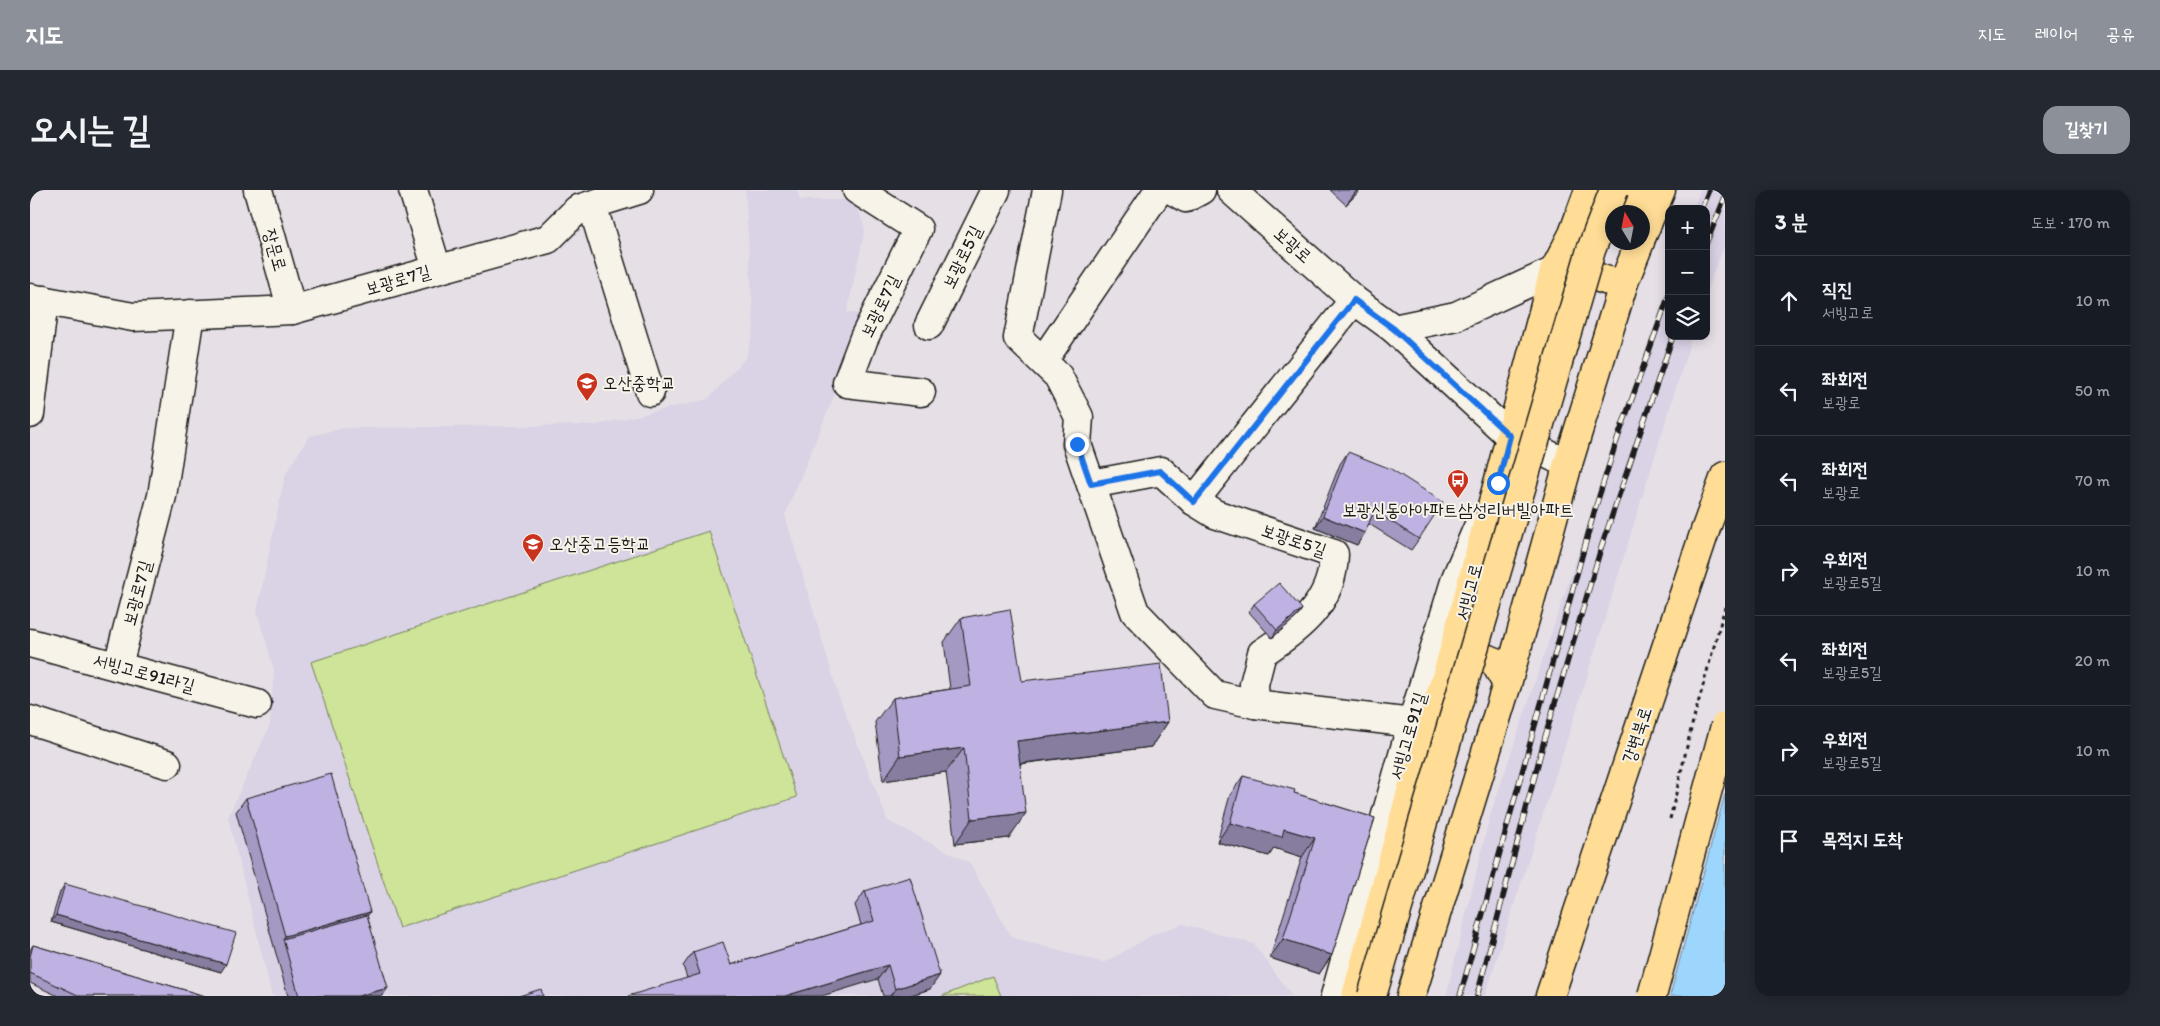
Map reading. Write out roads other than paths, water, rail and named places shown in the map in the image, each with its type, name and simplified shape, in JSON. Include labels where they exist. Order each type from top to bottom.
[{"type":"main road","name":"서빙고로","points":[[1356,996],[1417,770],[1452,661],[1554,271],[1573,234],[1589,190]]},
{"type":"main road","points":[[1372,996],[1591,250],[1614,190]]},
{"type":"main road","points":[[1626,205],[1632,190]]},
{"type":"main road","points":[[1650,217],[1661,190]]},
{"type":"main road","points":[[1573,234],[1578,261],[1590,273],[1603,281],[1624,282]]},
{"type":"main road","points":[[1392,996],[1609,250]]},
{"type":"main road","points":[[1411,996],[1507,684],[1568,464],[1624,282],[1637,250]]},
{"type":"main road","name":"강변북로","points":[[1550,996],[1725,476]]},
{"type":"main road","points":[[1452,661],[1477,655],[1494,661],[1507,684]]},
{"type":"main road","points":[[1652,996],[1725,726]]},
{"type":"street","name":"장문로","points":[[258,190],[292,310]]},
{"type":"street","points":[[414,190],[437,269]]},
{"type":"street","name":"보광로7길","points":[[30,414],[37,299],[133,317],[292,310],[548,238],[578,209],[640,190]]},
{"type":"street","name":"보광로7길","points":[[857,190],[918,229],[864,338],[847,383],[921,392]]},
{"type":"street","name":"보광로5길","points":[[929,325],[996,190]]},
{"type":"street","points":[[1047,190],[1018,338],[1058,376],[1079,417],[1077,444],[1134,612],[1215,695],[1256,704],[1412,723]]},
{"type":"street","points":[[1043,361],[1159,190]]},
{"type":"street","points":[[1172,190],[1186,198],[1201,190]]},
{"type":"street","name":"보광로","points":[[1232,190],[1354,300],[1394,329],[1510,436],[1568,464]]},
{"type":"street","points":[[592,205],[650,392]]},
{"type":"street","points":[[1394,329],[1456,316],[1554,271]]},
{"type":"street","points":[[1194,502],[1354,300]]},
{"type":"street","name":"보광로7길","points":[[118,666],[162,496],[190,314]]},
{"type":"street","name":"보광로5길","points":[[1091,484],[1160,471],[1194,502],[1215,514],[1334,554],[1334,573],[1321,604],[1286,638],[1262,653],[1254,684],[1256,704]]},
{"type":"street","name":"서빙고로91길","points":[[1335,996],[1412,723],[1456,578],[1498,483]]},
{"type":"street","name":"서빙고로91라길","points":[[30,643],[257,704]]},
{"type":"street","points":[[30,720],[167,764]]},
{"type":"water","points":[[1725,794],[1725,996],[1670,996]]},
{"type":"railway","points":[[1703,205],[1709,190]]},
{"type":"railway","points":[[1710,234],[1725,197]]},
{"type":"railway","points":[[1460,996],[1595,509],[1615,446],[1665,306]]},
{"type":"railway","points":[[1477,996],[1545,737],[1601,548],[1672,340]]},
{"type":"place","name":"오산중학교","points":[[587,402]]},
{"type":"place","name":"보광신동아아파트삼성리버빌아파트","points":[[1458,499]]},
{"type":"place","name":"오산중고등학교","points":[[533,563]]}]
